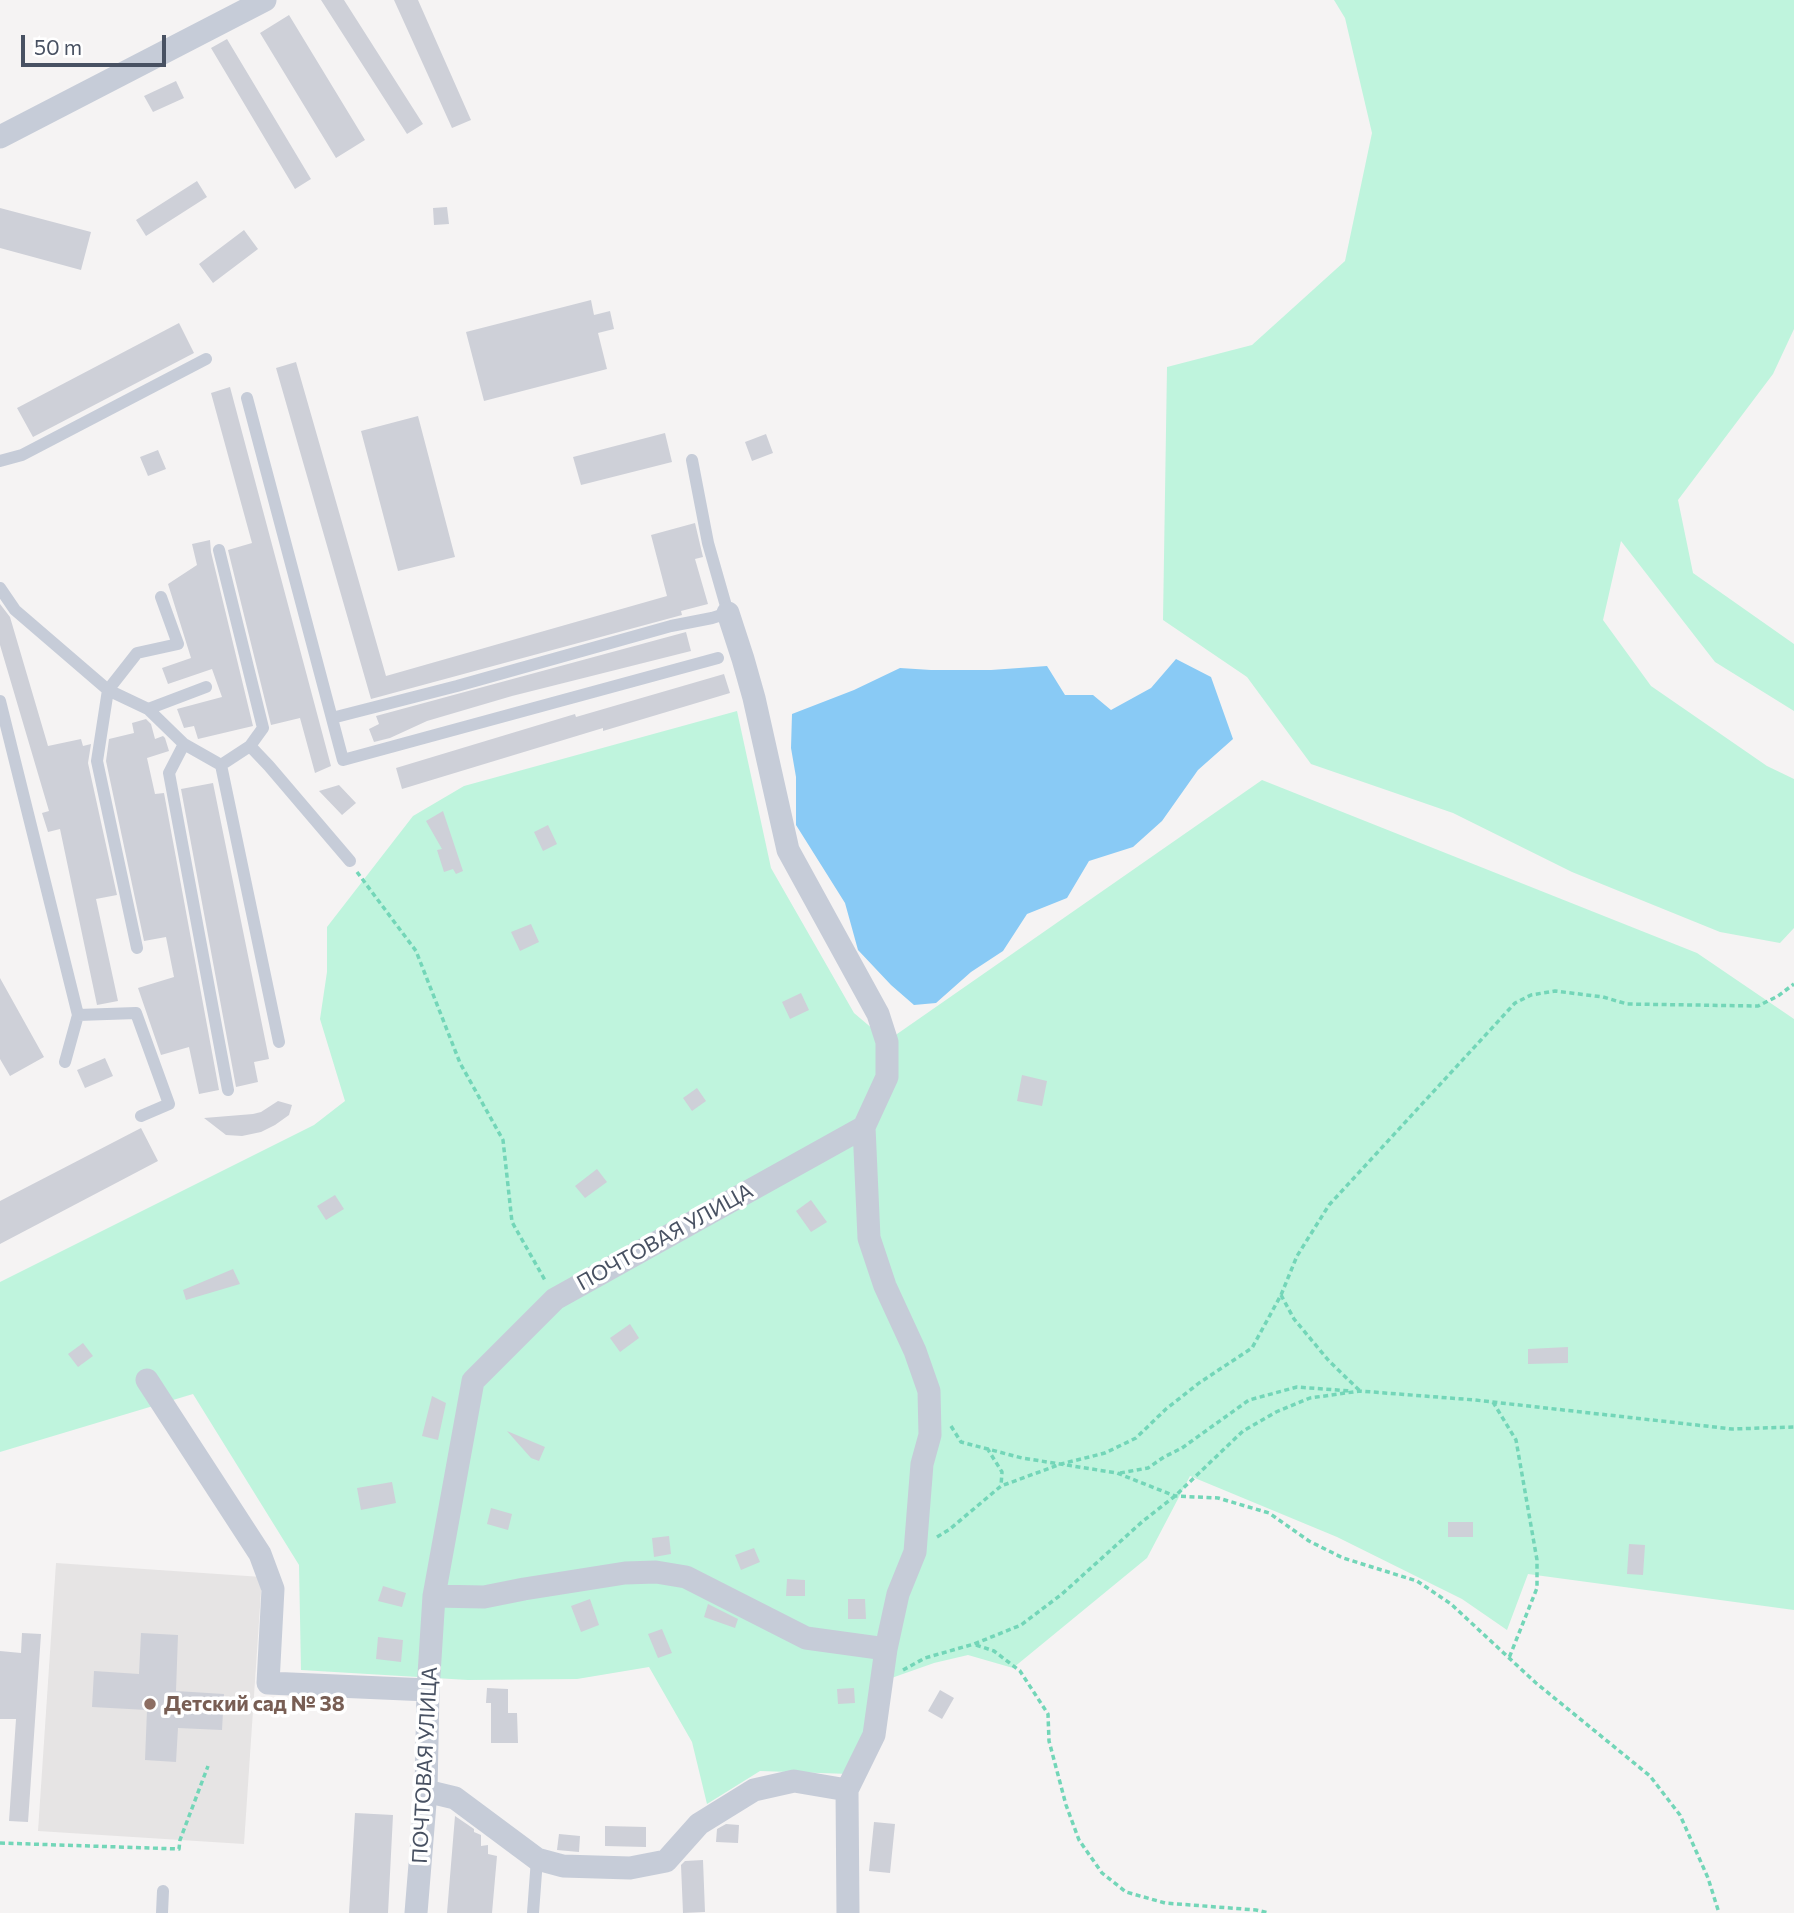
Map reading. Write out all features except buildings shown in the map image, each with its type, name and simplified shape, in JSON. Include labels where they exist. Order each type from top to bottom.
[{"type":"street","points":[[0,137],[265,0]]},
{"type":"street","points":[[728,613],[754,698],[788,850],[878,1014],[887,1041],[887,1077],[864,1127],[869,1238],[885,1286],[915,1351],[929,1391],[930,1435],[922,1464],[915,1552],[898,1594],[886,1649],[874,1735],[847,1790],[848,1913]]},
{"type":"street","name":"ПОЧТОВАЯ УЛИЦА","points":[[416,1913],[426,1791],[428,1690],[434,1596],[473,1381],[555,1299],[864,1127]]},
{"type":"street","points":[[146,1380],[260,1555],[273,1589],[268,1683],[428,1690]]},
{"type":"street","points":[[434,1596],[484,1597],[625,1573],[656,1572],[686,1577],[806,1638],[886,1649]]},
{"type":"street","points":[[426,1791],[454,1798],[537,1859],[563,1866],[630,1868],[666,1861],[699,1824],[754,1790],[794,1781],[847,1790]]},
{"type":"lane","points":[[0,461],[22,455],[206,359]]},
{"type":"lane","points":[[247,398],[343,760],[718,658]]},
{"type":"lane","points":[[332,718],[728,613],[708,543],[692,460]]},
{"type":"lane","points":[[219,550],[263,728],[250,746],[221,765]]},
{"type":"lane","points":[[0,588],[15,610],[108,690],[148,709],[184,744],[221,765],[279,1041]]},
{"type":"lane","points":[[137,948],[97,761],[108,690],[137,653],[178,644],[161,597]]},
{"type":"lane","points":[[148,709],[205,687]]},
{"type":"lane","points":[[0,701],[78,1015],[65,1062]]},
{"type":"lane","points":[[184,744],[169,773],[229,1090]]},
{"type":"lane","points":[[250,746],[350,861]]},
{"type":"lane","points":[[78,1015],[136,1013],[169,1104],[141,1116]]},
{"type":"lane","points":[[533,1913],[537,1859]]},
{"type":"lane","points":[[162,1913],[163,1891]]},
{"type":"path","points":[[350,861],[416,951],[460,1063],[503,1140],[512,1222],[555,1299]]},
{"type":"path","points":[[915,1552],[950,1529],[1000,1486],[1061,1464],[1105,1453],[1136,1438],[1199,1382],[1252,1348],[1281,1295],[1297,1256],[1329,1205],[1515,1003],[1531,995],[1555,991],[1604,997],[1627,1004],[1758,1006],[1794,984]]},
{"type":"path","points":[[1281,1295],[1294,1319],[1329,1361],[1360,1391]]},
{"type":"path","points":[[1118,1473],[1148,1468],[1182,1448],[1249,1400],[1297,1387],[1493,1402],[1732,1429],[1794,1427]]},
{"type":"path","points":[[883,1681],[925,1657],[974,1644],[1021,1625],[1062,1594],[1175,1496],[1243,1431],[1310,1398],[1360,1391]]},
{"type":"path","points":[[1493,1402],[1516,1440],[1537,1560],[1537,1588],[1509,1657]]},
{"type":"path","points":[[948,1422],[961,1442],[1022,1458],[1118,1473],[1175,1496],[1218,1498],[1269,1513],[1309,1541],[1343,1558],[1417,1581],[1451,1604],[1536,1683],[1650,1776],[1680,1815],[1708,1878],[1719,1913]]},
{"type":"path","points":[[987,1448],[1002,1472],[1000,1486]]},
{"type":"path","points":[[974,1644],[994,1651],[1020,1671],[1048,1714],[1049,1741],[1066,1805],[1079,1840],[1101,1873],[1126,1892],[1165,1903],[1269,1913]]},
{"type":"path","points":[[0,1843],[179,1849],[208,1766]]},
{"type":"shaded area","name":"Детский сад № 38","points":[[56,1563],[262,1577],[244,1844],[38,1831]]},
{"type":"green space","points":[[1334,0],[1794,0],[1794,329],[1773,374],[1678,500],[1693,573],[1794,644],[1794,711],[1715,662],[1621,541],[1603,620],[1651,686],[1767,766],[1794,779],[1794,928],[1780,943],[1720,932],[1572,872],[1453,813],[1311,764],[1247,677],[1163,620],[1167,367],[1252,345],[1345,261],[1372,133],[1345,18]]},
{"type":"green space","points":[[737,711],[771,868],[854,1013],[887,1041],[1262,780],[1697,953],[1794,1019],[1794,1610],[1528,1574],[1507,1630],[1462,1599],[1337,1537],[1190,1476],[1147,1558],[1013,1668],[968,1655],[934,1663],[883,1681],[850,1774],[760,1771],[707,1804],[692,1742],[649,1667],[577,1679],[468,1680],[301,1670],[299,1565],[193,1394],[0,1452],[0,1282],[314,1125],[345,1101],[320,1019],[327,972],[327,927],[413,816],[464,786]]},
{"type":"water","points":[[1176,659],[1211,677],[1233,739],[1198,770],[1162,821],[1133,847],[1089,861],[1067,898],[1027,914],[1003,951],[971,972],[936,1003],[914,1005],[858,950],[845,903],[796,825],[796,777],[791,748],[792,714],[854,690],[900,668],[991,670],[1047,666],[1065,695],[1093,695],[1111,710],[1151,688]]},
{"type":"place","name":"Детский сад № 38","points":[[150,1704]]}]
